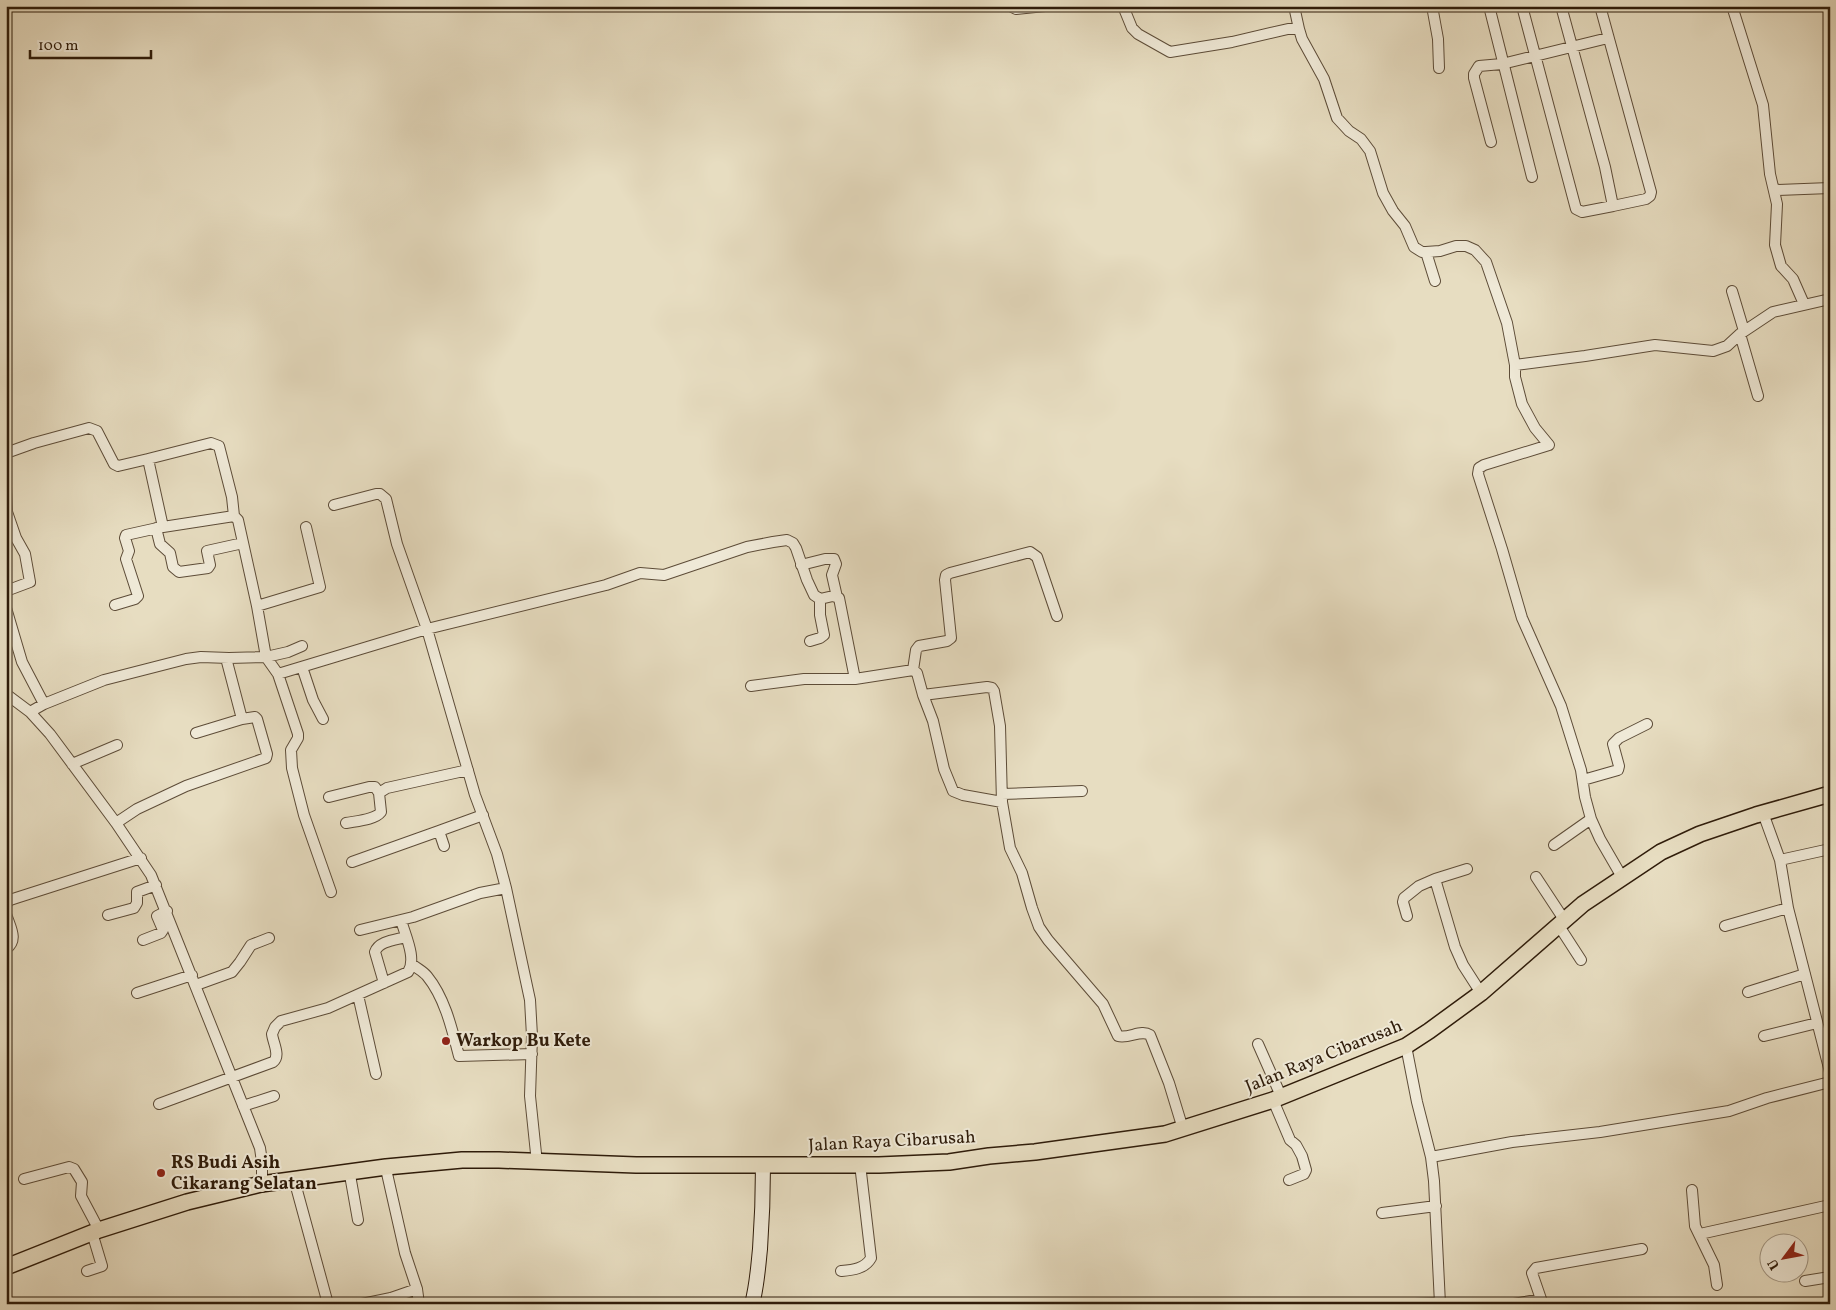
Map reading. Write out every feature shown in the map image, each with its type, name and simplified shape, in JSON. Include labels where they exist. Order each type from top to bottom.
[{"type":"main road","name":"Jalan Raya Cibarusah","points":[[6,1268],[96,1233],[186,1202],[262,1185],[386,1167],[462,1160],[636,1165],[763,1166],[949,1162],[1153,1136],[1183,1129],[1277,1098],[1406,1046],[1481,993],[1583,904],[1673,845],[1763,813],[1830,794]]},
{"type":"main road","name":"Jalan Raya Cibarusah","points":[[262,1185],[386,1169],[463,1163],[536,1162]]},
{"type":"street","points":[[1010,6],[1016,9],[1045,6]]},
{"type":"street","points":[[1123,6],[1132,28],[1138,34],[1170,52],[1232,42],[1288,29],[1298,29]]},
{"type":"street","points":[[1294,6],[1298,29],[1324,79],[1337,118],[1343,126],[1366,144],[1388,203],[1405,226],[1414,247],[1422,252],[1426,252],[1466,246],[1482,255],[1486,262],[1507,323],[1519,396],[1526,414],[1549,445],[1484,465],[1480,468],[1478,474],[1522,618],[1559,700],[1583,780],[1585,798],[1591,819],[1622,877]]},
{"type":"street","points":[[1432,6],[1438,39],[1439,68]]},
{"type":"street","points":[[1489,6],[1502,64],[1532,177]]},
{"type":"street","points":[[1522,6],[1576,209],[1582,212],[1646,199],[1651,194],[1600,6]]},
{"type":"street","points":[[1561,6],[1605,167],[1613,206]]},
{"type":"street","points":[[1732,6],[1762,100],[1770,174],[1775,190],[1778,211],[1775,245],[1781,266],[1792,279],[1804,304]]},
{"type":"street","points":[[1490,142],[1474,74],[1482,65],[1502,64],[1608,38]]},
{"type":"street","points":[[1775,190],[1830,188]]},
{"type":"street","points":[[1426,252],[1435,281]]},
{"type":"street","points":[[1732,291],[1758,396]]},
{"type":"street","points":[[1514,366],[1655,345],[1713,351],[1727,346],[1742,332],[1773,312],[1830,299]]},
{"type":"street","points":[[6,453],[89,428],[97,431],[114,464],[118,466],[215,443],[220,448],[232,497],[234,516],[238,520],[257,606],[266,657],[278,674],[298,734],[298,738],[291,750],[292,768],[304,815],[331,892]]},
{"type":"street","points":[[148,459],[160,528],[160,544],[170,553],[173,567],[179,572],[208,568],[210,566],[207,551],[243,543]]},
{"type":"street","points":[[6,486],[9,528],[25,554],[30,582],[6,591]]},
{"type":"street","points":[[334,505],[376,494],[385,498],[397,544],[427,629],[468,770],[497,854],[530,1000],[532,1036],[530,1096],[536,1162]]},
{"type":"street","points":[[115,604],[135,599],[138,596],[126,559],[129,551],[125,538],[126,534],[234,516]]},
{"type":"street","points":[[257,606],[320,587],[306,527]]},
{"type":"street","points":[[278,674],[427,629],[606,585],[640,573],[664,575],[747,547],[787,540],[793,543],[796,548],[814,595],[820,599],[837,597]]},
{"type":"street","points":[[913,670],[916,650],[919,646],[947,641],[952,638],[945,580],[950,573],[1030,552],[1037,558],[1057,616]]},
{"type":"street","points":[[802,566],[825,559],[834,559],[836,564],[832,575],[840,602],[855,679]]},
{"type":"street","points":[[810,641],[824,635],[820,615],[820,599]]},
{"type":"street","points":[[6,608],[22,662],[44,704]]},
{"type":"street","points":[[30,712],[44,704],[104,680],[186,659],[201,657],[266,657],[288,652],[302,646]]},
{"type":"street","points":[[226,658],[242,718]]},
{"type":"street","points":[[302,667],[313,700],[323,719]]},
{"type":"street","points":[[751,686],[804,679],[855,679],[913,670],[917,672],[944,769],[953,790],[963,795],[1002,798],[1082,791]]},
{"type":"street","points":[[923,695],[987,687],[992,688],[994,691],[1000,726],[1002,798],[1007,841],[1022,873],[1039,927],[1103,1004],[1118,1036],[1144,1033],[1150,1035],[1169,1083],[1183,1129]]},
{"type":"street","points":[[6,694],[30,712],[50,734],[116,822],[141,858],[156,885],[261,1153],[262,1185]]},
{"type":"street","points":[[116,822],[137,808],[186,786],[266,758],[267,754],[258,719],[254,717],[242,718],[196,733]]},
{"type":"street","points":[[1583,780],[1618,770],[1619,766],[1613,744],[1619,738],[1647,724]]},
{"type":"street","points":[[72,764],[117,745]]},
{"type":"street","points":[[379,793],[387,788],[468,770]]},
{"type":"street","points":[[329,797],[369,787],[376,788],[379,793],[381,812],[379,815],[346,822]]},
{"type":"street","points":[[1763,813],[1780,860],[1788,908],[1830,1072]]},
{"type":"street","points":[[352,862],[483,815]]},
{"type":"street","points":[[1554,845],[1591,819]]},
{"type":"street","points":[[439,832],[444,846]]},
{"type":"street","points":[[1780,860],[1830,849]]},
{"type":"street","points":[[6,904],[10,900],[141,858]]},
{"type":"street","points":[[1406,916],[1404,898],[1419,886],[1467,869]]},
{"type":"street","points":[[1536,877],[1581,960]]},
{"type":"street","points":[[1435,879],[1455,948],[1463,965],[1481,993]]},
{"type":"street","points":[[108,916],[134,908],[137,903],[137,892],[156,885]]},
{"type":"street","points":[[360,930],[440,908],[480,893],[506,888]]},
{"type":"street","points":[[1725,926],[1788,908]]},
{"type":"street","points":[[143,940],[161,933],[163,930],[158,916],[167,911]]},
{"type":"street","points":[[6,914],[13,939],[11,945],[6,949]]},
{"type":"street","points":[[158,1104],[276,1060],[277,1056],[272,1034],[279,1023],[328,1008],[403,976],[408,972],[412,964],[401,920]]},
{"type":"street","points":[[384,983],[375,952],[376,948],[380,944],[406,937]]},
{"type":"street","points":[[137,994],[232,972],[251,945],[270,938]]},
{"type":"street","points":[[412,964],[426,975],[437,993],[449,1019],[459,1056],[532,1054]]},
{"type":"street","points":[[1748,992],[1805,974]]},
{"type":"street","points":[[358,995],[376,1074]]},
{"type":"street","points":[[1764,1036],[1817,1023]]},
{"type":"street","points":[[1258,1044],[1290,1140],[1296,1145],[1302,1156],[1306,1170],[1304,1174],[1289,1180]]},
{"type":"street","points":[[1406,1046],[1417,1102],[1431,1157],[1436,1206],[1440,1304],[1415,1304]]},
{"type":"street","points":[[1431,1157],[1512,1142],[1600,1132],[1729,1111],[1767,1098],[1830,1082]]},
{"type":"street","points":[[243,1106],[274,1096]]},
{"type":"street","points":[[841,1271],[861,1267],[871,1258],[860,1164]]},
{"type":"street","points":[[752,1304],[758,1264],[763,1197],[763,1166]]},
{"type":"street","points":[[24,1179],[69,1168],[74,1169],[82,1182],[81,1196],[96,1233],[102,1266],[87,1271]]},
{"type":"street","points":[[386,1169],[405,1253],[417,1290],[418,1304]]},
{"type":"street","points":[[350,1175],[358,1220]]},
{"type":"street","points":[[295,1182],[328,1304]]},
{"type":"street","points":[[1692,1190],[1695,1226],[1714,1265],[1717,1286]]},
{"type":"street","points":[[1700,1234],[1830,1205]]},
{"type":"street","points":[[1382,1213],[1436,1206]]},
{"type":"street","points":[[1514,1304],[1541,1299],[1532,1273],[1535,1269],[1642,1249]]},
{"type":"street","points":[[1808,1281],[1830,1277]]},
{"type":"street","points":[[362,1304],[392,1298],[417,1290]]},
{"type":"place","name":"Warkop Bu Kete","points":[[446,1041]]},
{"type":"place","name":"RS Budi Asih Cikarang Selatan","points":[[161,1173]]}]
